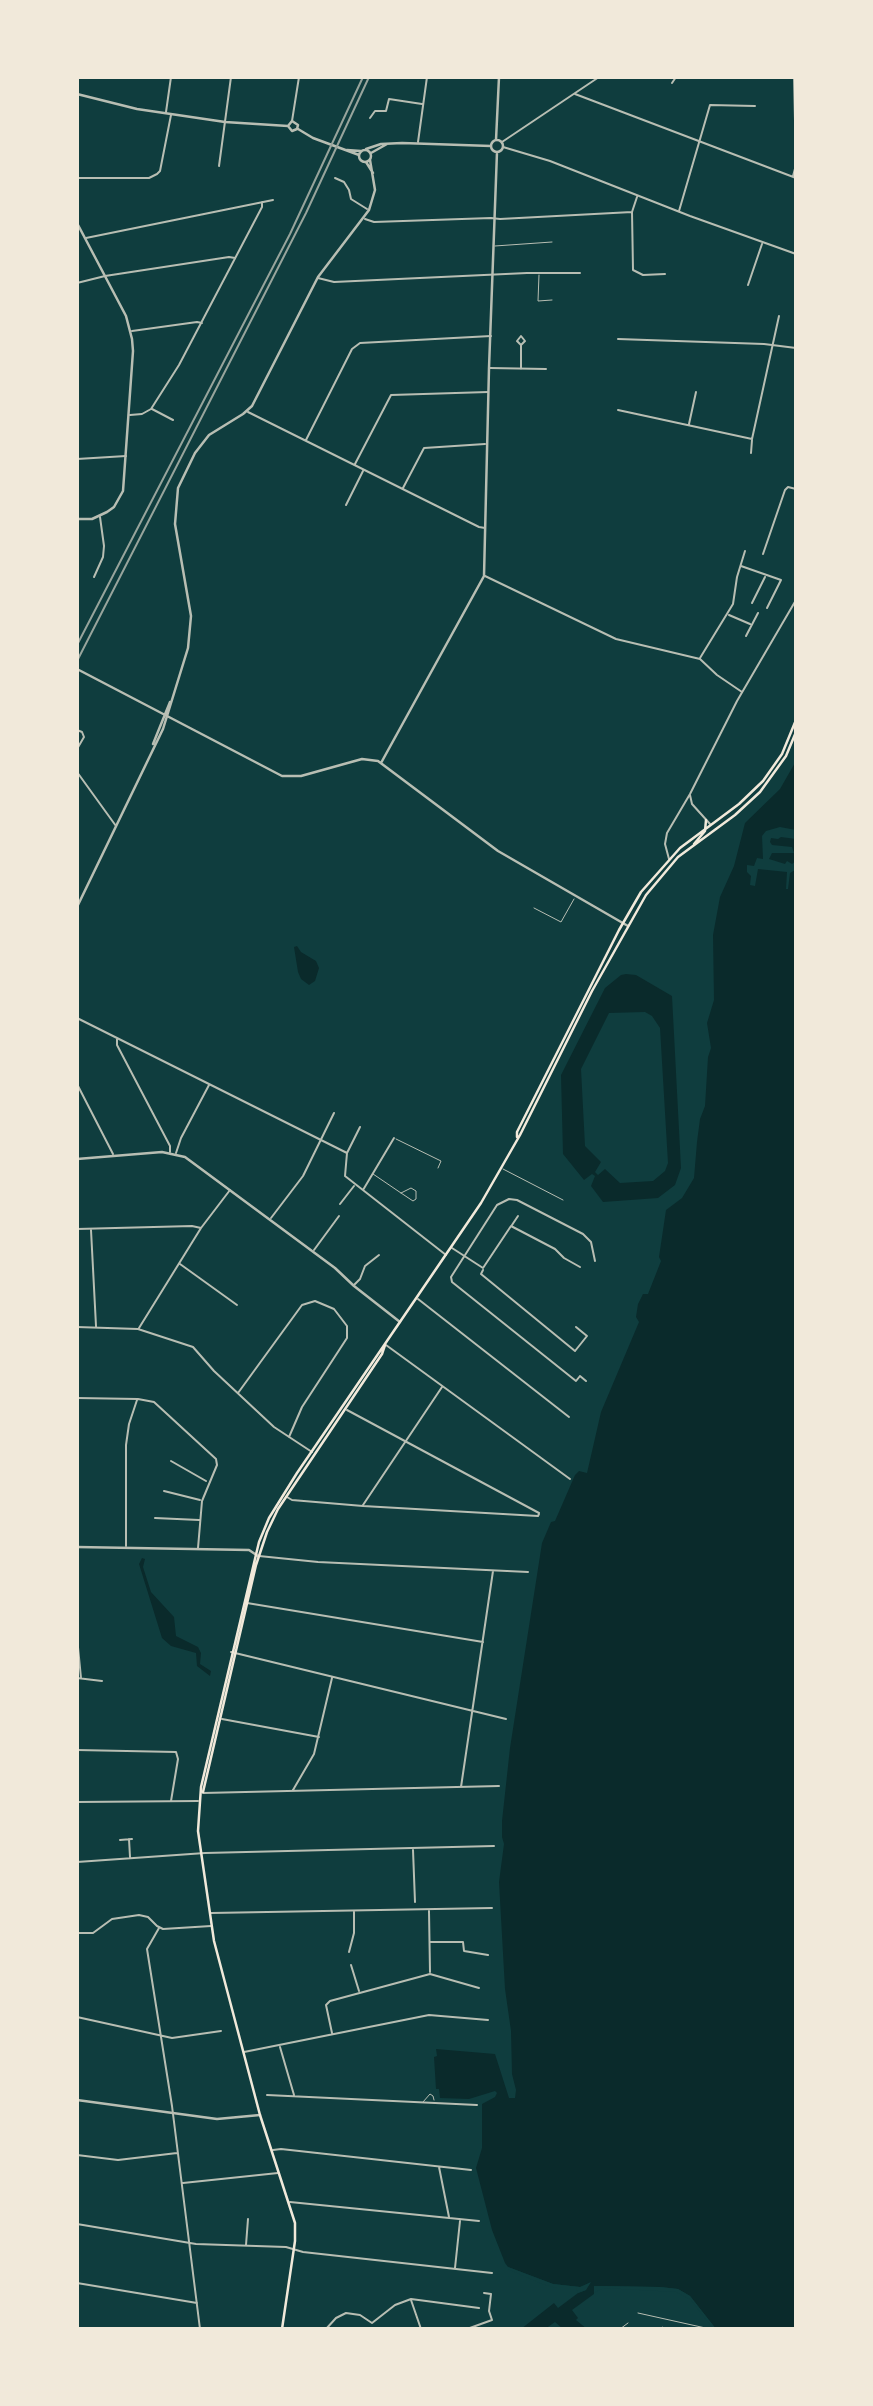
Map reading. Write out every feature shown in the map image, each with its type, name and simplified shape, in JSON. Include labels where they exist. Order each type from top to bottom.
[{"type":"main road","points":[[517,1137],[517,1132],[622,923],[648,882],[669,859],[739,804],[763,781],[782,754],[796,720]]},
{"type":"main road","points":[[202,1793],[221,1719],[256,1555],[270,1524],[501,1168],[628,926],[654,883],[694,844],[735,815],[760,792],[786,756],[796,732]]},
{"type":"main road","points":[[706,820],[708,826]]},
{"type":"main road","points":[[694,844],[708,826]]},
{"type":"main road","points":[[282,2329],[295,2227],[260,2115],[211,1926],[198,1831],[200,1801],[256,1555],[269,1518],[343,1408]]},
{"type":"street","points":[[166,113],[171,77]]},
{"type":"street","points":[[219,166],[230,77]]},
{"type":"street","points":[[288,126],[292,121],[299,77]]},
{"type":"street","points":[[417,143],[427,77]]},
{"type":"street","points":[[491,146],[496,139],[499,77]]},
{"type":"street","points":[[381,763],[484,576],[497,152],[599,77]]},
{"type":"street","points":[[672,83],[676,77]]},
{"type":"street","points":[[575,94],[794,178],[794,77]]},
{"type":"street","points":[[77,94],[134,109],[225,122],[288,126],[291,130],[297,129],[324,142],[360,153],[381,144],[491,146]]},
{"type":"street","points":[[370,118],[376,111],[386,111],[389,99],[423,104]]},
{"type":"street","points":[[679,212],[710,105],[755,106]]},
{"type":"street","points":[[77,178],[149,178],[157,174],[160,171],[172,114]]},
{"type":"street","points":[[292,121],[297,123],[297,129]]},
{"type":"street","points":[[496,139],[503,145],[796,254]]},
{"type":"street","points":[[77,907],[117,827],[166,716],[188,648],[191,616],[175,524],[178,488],[195,453],[209,435],[247,411],[317,277],[369,210],[374,197],[373,173],[368,161],[371,153],[387,144]]},
{"type":"street","points":[[491,146],[493,151],[497,152]]},
{"type":"street","points":[[366,149],[371,153]]},
{"type":"street","points":[[360,153],[360,160],[368,161]]},
{"type":"street","points":[[335,177],[344,182],[351,199],[369,210]]},
{"type":"street","points":[[637,196],[632,212],[633,270],[643,275],[665,274]]},
{"type":"street","points":[[85,238],[274,200]]},
{"type":"street","points":[[130,415],[142,414],[151,409],[158,399],[236,259],[262,202]]},
{"type":"street","points":[[364,218],[374,222],[632,212]]},
{"type":"street","points":[[77,223],[126,315],[133,353],[123,491],[114,507],[100,516],[77,519]]},
{"type":"street","points":[[748,285],[762,243]]},
{"type":"street","points":[[77,283],[105,276],[229,257],[236,259]]},
{"type":"street","points":[[317,277],[334,282],[580,273]]},
{"type":"street","points":[[751,453],[779,316]]},
{"type":"street","points":[[131,331],[202,323]]},
{"type":"street","points":[[306,441],[352,349],[360,343],[491,336]]},
{"type":"street","points":[[618,339],[796,348]]},
{"type":"street","points":[[521,345],[521,369]]},
{"type":"street","points":[[489,368],[546,369]]},
{"type":"street","points":[[355,465],[391,396],[488,391]]},
{"type":"street","points":[[689,425],[696,392]]},
{"type":"street","points":[[151,409],[173,420]]},
{"type":"street","points":[[618,410],[752,439]]},
{"type":"street","points":[[247,411],[485,528]]},
{"type":"street","points":[[402,489],[424,448],[487,444]]},
{"type":"street","points":[[77,459],[127,456]]},
{"type":"street","points":[[346,505],[364,470]]},
{"type":"street","points":[[763,554],[785,490],[796,489]]},
{"type":"street","points":[[94,577],[103,558],[104,534],[100,516]]},
{"type":"street","points":[[700,659],[728,615],[745,551]]},
{"type":"street","points":[[740,566],[781,580],[767,608]]},
{"type":"street","points":[[484,576],[616,639],[700,659],[742,692]]},
{"type":"street","points":[[752,603],[765,576]]},
{"type":"street","points":[[669,859],[665,839],[742,692],[796,600]]},
{"type":"street","points":[[746,636],[758,613]]},
{"type":"street","points":[[728,615],[751,624]]},
{"type":"street","points":[[78,670],[282,776],[301,776],[358,759],[381,763],[498,851],[628,926]]},
{"type":"street","points":[[77,730],[82,732],[84,737],[77,748]]},
{"type":"street","points":[[77,772],[117,827]]},
{"type":"street","points":[[690,794],[692,804],[706,820]]},
{"type":"street","points":[[77,1018],[347,1153]]},
{"type":"street","points":[[117,1038],[117,1045],[170,1146],[170,1152]]},
{"type":"street","points":[[77,1083],[114,1156]]},
{"type":"street","points":[[176,1153],[209,1084]]},
{"type":"street","points":[[271,1219],[303,1176],[334,1114]]},
{"type":"street","points":[[360,1127],[347,1153],[345,1177],[446,1255]]},
{"type":"street","points":[[362,1191],[394,1138]]},
{"type":"street","points":[[77,1159],[170,1152],[185,1157],[313,1251],[400,1322]]},
{"type":"street","points":[[340,1204],[354,1185]]},
{"type":"street","points":[[138,1329],[201,1228],[230,1190]]},
{"type":"street","points":[[586,1381],[580,1376],[576,1381],[452,1282],[451,1277],[497,1205],[509,1199],[519,1201],[583,1234],[591,1242],[595,1261]]},
{"type":"street","points":[[313,1251],[339,1216]]},
{"type":"street","points":[[518,1216],[481,1274],[575,1351],[587,1336],[576,1327]]},
{"type":"street","points":[[511,1226],[555,1249],[564,1258],[580,1266]]},
{"type":"street","points":[[77,1229],[201,1228]]},
{"type":"street","points":[[91,1229],[96,1328]]},
{"type":"street","points":[[451,1247],[483,1268]]},
{"type":"street","points":[[354,1286],[365,1266],[379,1255]]},
{"type":"street","points":[[179,1263],[237,1305]]},
{"type":"street","points":[[417,1298],[569,1417]]},
{"type":"street","points":[[237,1393],[302,1305],[315,1301],[334,1309],[347,1326],[347,1338],[302,1407],[289,1437]]},
{"type":"street","points":[[77,1327],[138,1329],[192,1347],[274,1427],[312,1452]]},
{"type":"street","points":[[385,1345],[570,1479]]},
{"type":"street","points":[[363,1506],[443,1386]]},
{"type":"street","points":[[77,1398],[138,1399],[154,1402],[216,1459],[202,1501],[198,1549]]},
{"type":"street","points":[[127,1548],[126,1445],[129,1424],[138,1399]]},
{"type":"street","points":[[286,1497],[292,1500],[363,1506],[538,1516],[539,1514],[343,1408]]},
{"type":"street","points":[[171,1461],[208,1482]]},
{"type":"street","points":[[164,1491],[202,1501]]},
{"type":"street","points":[[155,1518],[199,1520]]},
{"type":"street","points":[[77,1546],[249,1550],[256,1555],[318,1562],[528,1572]]},
{"type":"street","points":[[461,1788],[494,1570]]},
{"type":"street","points":[[246,1603],[482,1642]]},
{"type":"street","points":[[77,1637],[79,1678],[102,1681]]},
{"type":"street","points":[[233,1653],[506,1719]]},
{"type":"street","points":[[292,1791],[308,1768],[319,1737],[332,1678]]},
{"type":"street","points":[[221,1719],[319,1737]]},
{"type":"street","points":[[77,1751],[176,1752],[178,1759],[171,1801]]},
{"type":"street","points":[[202,1793],[499,1786]]},
{"type":"street","points":[[77,1802],[200,1801]]},
{"type":"street","points":[[120,1840],[130,1839],[130,1858]]},
{"type":"street","points":[[77,1861],[201,1853],[494,1846]]},
{"type":"street","points":[[414,1849],[415,1902]]},
{"type":"street","points":[[210,1913],[492,1908]]},
{"type":"street","points":[[429,1910],[430,1974]]},
{"type":"street","points":[[349,1952],[354,1933],[354,1911]]},
{"type":"street","points":[[77,1933],[93,1933],[112,1919],[139,1915],[148,1917],[159,1928],[211,1926]]},
{"type":"street","points":[[159,1928],[147,1949],[173,2113],[200,2329]]},
{"type":"street","points":[[430,1942],[463,1942],[464,1951],[488,1955]]},
{"type":"street","points":[[351,1965],[359,1993]]},
{"type":"street","points":[[332,2034],[327,2003],[430,1974],[479,1988]]},
{"type":"street","points":[[243,2052],[429,2015],[488,2020]]},
{"type":"street","points":[[77,2017],[161,2036],[183,2037],[221,2031]]},
{"type":"street","points":[[280,2045],[295,2096]]},
{"type":"street","points":[[267,2095],[477,2105]]},
{"type":"street","points":[[77,2100],[223,2119],[260,2115]]},
{"type":"street","points":[[272,2151],[281,2149],[471,2171]]},
{"type":"street","points":[[77,2155],[118,2160],[178,2153]]},
{"type":"street","points":[[439,2166],[449,2218]]},
{"type":"street","points":[[181,2183],[279,2173]]},
{"type":"street","points":[[289,2202],[479,2221]]},
{"type":"street","points":[[246,2246],[247,2219]]},
{"type":"street","points":[[455,2269],[461,2219]]},
{"type":"street","points":[[77,2224],[189,2243],[293,2249],[492,2273]]},
{"type":"street","points":[[77,2283],[197,2303]]},
{"type":"street","points":[[467,2329],[492,2320],[489,2311],[491,2294],[484,2293]]},
{"type":"street","points":[[411,2299],[421,2329]]},
{"type":"street","points":[[326,2329],[346,2313],[360,2315],[372,2323],[395,2305],[411,2299],[479,2308]]},
{"type":"street","points":[[282,2329],[287,2329]]},
{"type":"lane","points":[[495,246],[552,242]]},
{"type":"lane","points":[[540,273],[537,301],[552,300]]},
{"type":"lane","points":[[534,908],[561,922],[575,897]]},
{"type":"lane","points":[[394,1138],[441,1161],[438,1168]]},
{"type":"lane","points":[[501,1168],[564,1200]]},
{"type":"lane","points":[[373,1174],[413,1201],[416,1199],[416,1191],[411,1188],[401,1192]]},
{"type":"lane","points":[[423,2102],[430,2094],[434,2097],[434,2103]]},
{"type":"lane","points":[[638,2313],[710,2329]]},
{"type":"lane","points":[[620,2329],[628,2323]]},
{"type":"water","points":[[796,761],[796,2329],[716,2329],[690,2296],[678,2289],[594,2286],[594,2294],[572,2310],[578,2318],[576,2320],[587,2329],[563,2329],[555,2322],[545,2329],[521,2329],[554,2303],[558,2308],[586,2290],[587,2285],[580,2287],[553,2284],[508,2267],[505,2263],[492,2230],[476,2168],[482,2148],[482,2104],[497,2093],[495,2091],[469,2099],[440,2098],[439,2089],[436,2089],[434,2057],[437,2056],[436,2049],[495,2054],[509,2098],[515,2098],[499,1882],[510,1748],[542,1543],[575,1475],[579,1471],[587,1473],[601,1412],[639,1322],[636,1317],[638,1304],[643,1294],[648,1294],[661,1261],[659,1257],[666,1210],[682,1198],[694,1178],[711,1048],[707,1023],[714,1000],[713,935],[720,897],[734,866],[745,823],[780,789]]},
{"type":"water","points":[[297,946],[301,952],[316,961],[319,968],[315,981],[309,985],[301,979],[298,972],[294,947]]},
{"type":"water","points":[[621,975],[636,975],[672,996],[681,1168],[675,1185],[658,1198],[603,1202],[591,1186],[595,1176],[592,1174],[584,1180],[563,1154],[561,1075],[605,988]],"holes":[[[645,1012],[652,1016],[660,1028],[668,1163],[665,1171],[653,1181],[620,1183],[605,1169],[598,1175],[595,1172],[601,1162],[585,1146],[581,1069],[609,1013]]]},
{"type":"water","points":[[142,1558],[145,1559],[143,1567],[151,1592],[174,1617],[176,1636],[198,1647],[201,1653],[200,1664],[211,1671],[210,1676],[197,1666],[196,1653],[171,1646],[162,1638],[139,1564]]},
{"type":"pier","points":[[780,827],[796,830],[796,839],[771,838],[770,842],[772,845],[792,847],[794,853],[772,853],[769,859],[785,864],[787,861],[792,864],[796,861],[795,870],[790,873],[788,889],[787,872],[758,869],[755,886],[750,885],[751,876],[747,872],[747,865],[754,866],[757,858],[763,859],[762,836],[766,831]]},
{"type":"pier","points":[[508,2267],[553,2284],[580,2287],[591,2282],[586,2290],[578,2293],[576,2288],[557,2288],[542,2284]]},
{"type":"pier","points":[[594,2286],[678,2289],[690,2296],[716,2329],[713,2329],[691,2300],[676,2292],[603,2288],[594,2293]]},
{"type":"tram line","points":[[77,645],[290,234],[363,77]]},
{"type":"railway","points":[[77,661],[306,213],[369,77]]}]
